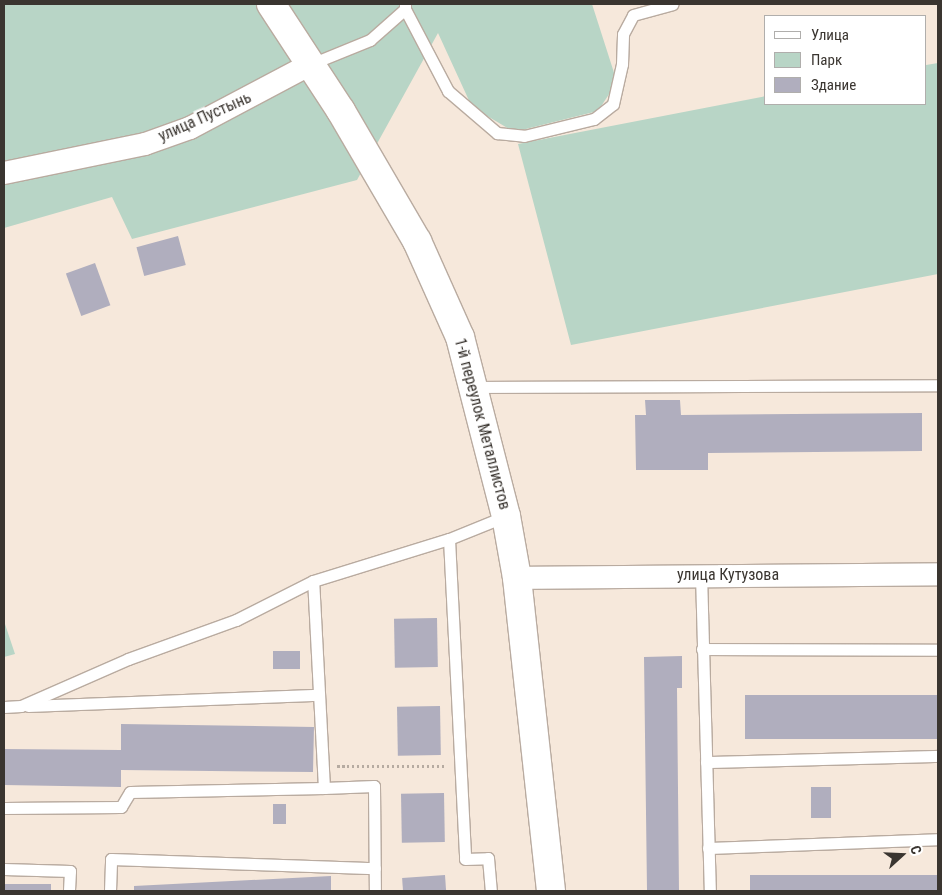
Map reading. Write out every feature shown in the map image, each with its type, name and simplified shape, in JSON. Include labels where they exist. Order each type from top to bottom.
[{"type":"street","name":"1-й переулок Металлистов","points":[[271,4],[366,152],[439,284],[475,387],[506,516],[517,578],[551,891]]},
{"type":"street","name":"улица Пустынь","points":[[4,173],[145,144],[190,128],[311,64]]},
{"type":"street","name":"улица Кутузова","points":[[517,578],[700,574],[938,574]]},
{"type":"lane","points":[[311,64],[370,40],[405,7],[448,92],[497,133],[524,136],[594,119],[613,104],[622,64],[622,34],[633,15],[673,4]]},
{"type":"lane","points":[[475,387],[938,384]]},
{"type":"lane","points":[[22,706],[128,659],[236,620],[313,581],[449,539],[506,516]]},
{"type":"lane","points":[[449,539],[465,859],[488,858],[490,891]]},
{"type":"lane","points":[[700,574],[710,891]]},
{"type":"lane","points":[[313,581],[324,788]]},
{"type":"lane","points":[[702,649],[938,650]]},
{"type":"lane","points":[[4,708],[319,695]]},
{"type":"lane","points":[[706,762],[938,756]]},
{"type":"lane","points":[[4,808],[121,807],[130,792],[374,786],[375,891]]},
{"type":"lane","points":[[708,848],[938,839]]},
{"type":"lane","points":[[110,891],[111,859],[375,868]]},
{"type":"lane","points":[[4,869],[70,871],[69,891]]},
{"type":"path","points":[[324,766],[461,766]]},
{"type":"green space","points":[[4,4],[592,4],[617,82],[598,111],[514,132],[472,107],[438,33],[357,180],[132,239],[112,197],[4,228]]},
{"type":"green space","points":[[938,63],[938,274],[571,345],[518,144],[764,96],[764,105],[927,105],[927,65]]},
{"type":"green space","points":[[4,621],[15,654],[4,657]]},
{"type":"building","points":[[178,236],[186,265],[144,276],[136,247]]},
{"type":"building","points":[[95,263],[110,305],[81,316],[66,274]]},
{"type":"building","points":[[645,400],[680,400],[681,415],[922,413],[922,451],[708,453],[708,470],[636,470],[635,415],[646,415]]},
{"type":"building","points":[[437,618],[438,667],[395,668],[394,619]]},
{"type":"building","points":[[273,651],[300,651],[300,669],[273,669]]},
{"type":"building","points":[[682,656],[682,688],[677,688],[679,891],[647,891],[644,657]]},
{"type":"building","points":[[745,695],[938,695],[938,739],[745,739]]},
{"type":"building","points":[[440,706],[441,755],[398,756],[397,707]]},
{"type":"building","points":[[121,724],[314,727],[313,772],[121,770],[121,787],[4,785],[4,749],[121,750]]},
{"type":"building","points":[[811,787],[831,787],[831,818],[811,818]]},
{"type":"building","points":[[444,793],[445,842],[402,843],[401,794]]},
{"type":"building","points":[[273,804],[286,804],[286,824],[273,824]]},
{"type":"building","points":[[445,875],[446,891],[403,891],[402,878]]},
{"type":"building","points":[[750,875],[938,875],[938,891],[750,891]]},
{"type":"building","points":[[331,876],[331,891],[134,891],[134,886]]},
{"type":"building","points":[[4,884],[51,884],[51,891],[4,891]]}]
